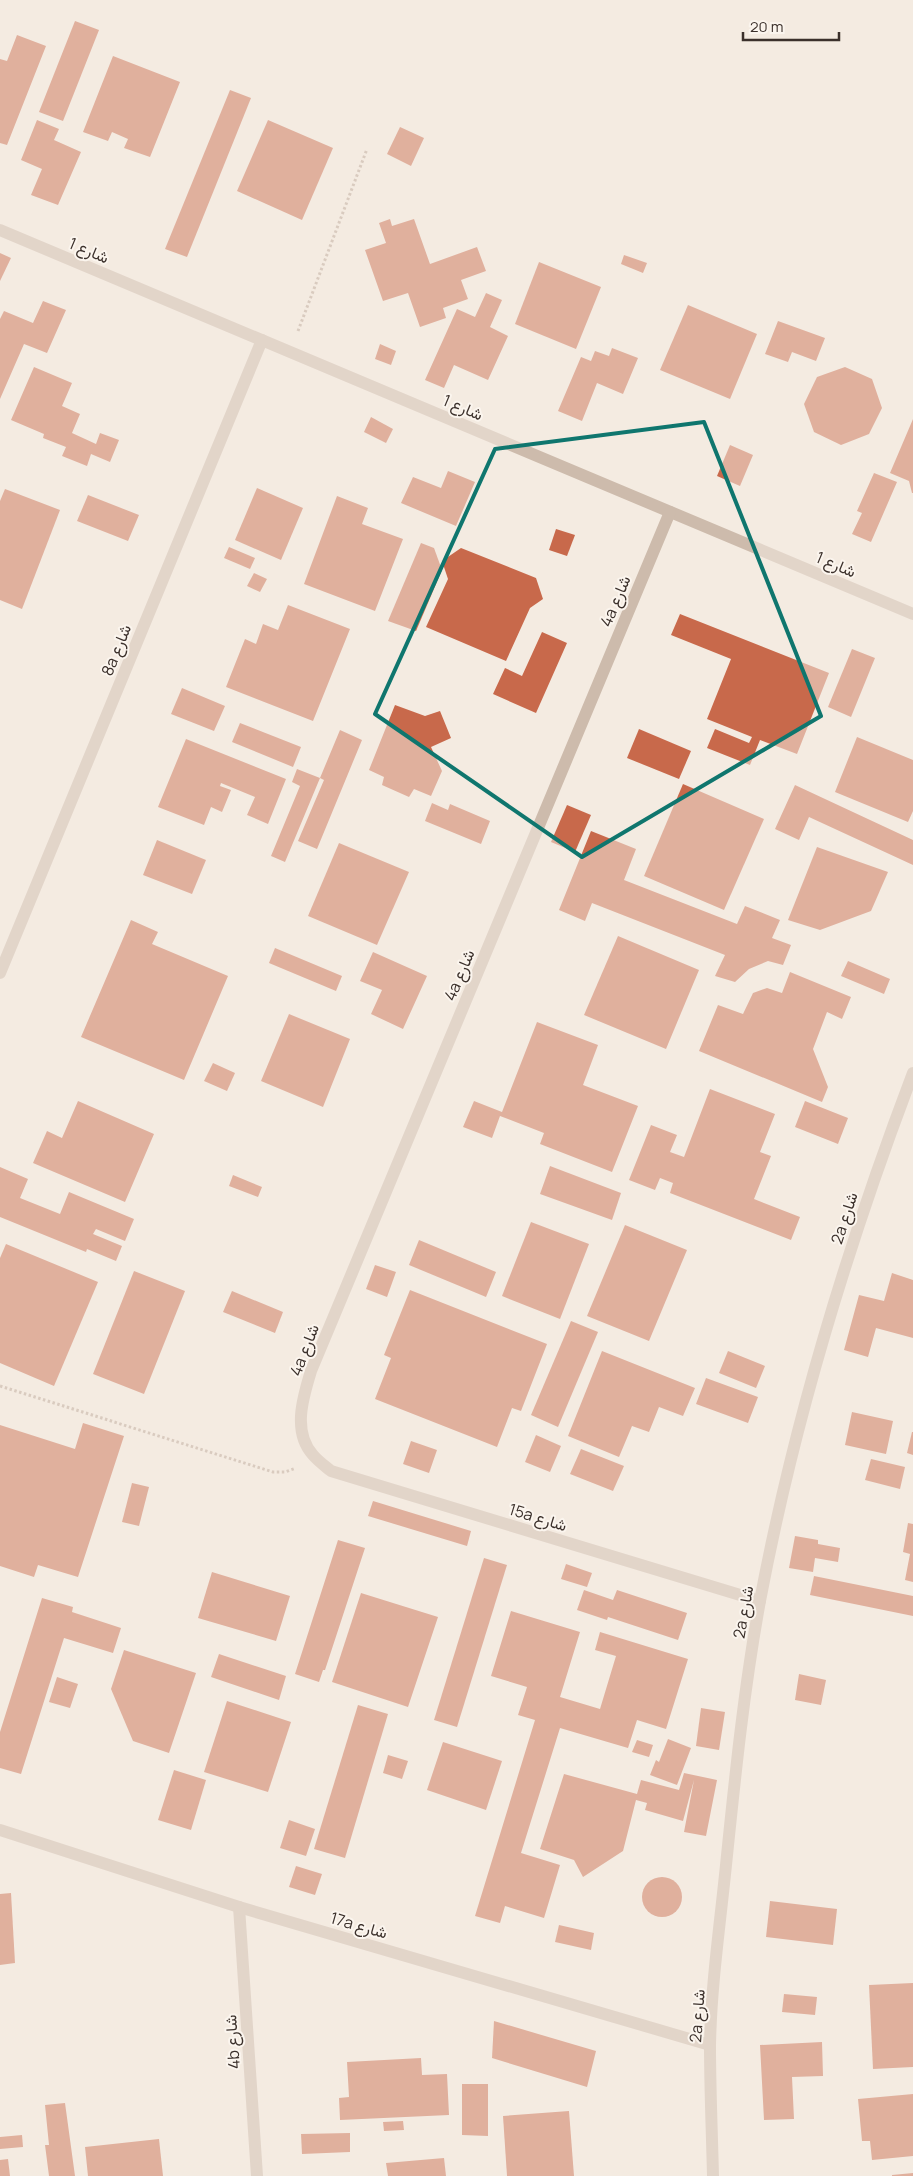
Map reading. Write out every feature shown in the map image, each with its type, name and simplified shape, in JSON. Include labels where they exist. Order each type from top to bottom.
[{"type":"street","name":"شارع 1","points":[[0,230],[913,614]]},
{"type":"street","name":"8a شارع","points":[[0,973],[262,340]]},
{"type":"street","name":"4a شارع","points":[[312,1454],[300,1428],[303,1398],[311,1371],[670,512]]},
{"type":"street","name":"2a شارع","points":[[713,2176],[710,2044],[730,1822],[760,1601],[792,1453],[832,1307],[879,1163],[913,1073]]},
{"type":"street","name":"15a شارع","points":[[312,1454],[331,1471],[760,1601]]},
{"type":"street","name":"17a شارع","points":[[0,1830],[239,1907],[710,2044]]},
{"type":"street","name":"4b شارع","points":[[239,1907],[258,2176]]},
{"type":"path","points":[[290,352],[367,149]]},
{"type":"path","points":[[0,1386],[273,1472],[285,1472],[297,1468],[312,1454]]},
{"type":"highlighted area","points":[[704,422],[821,716],[582,857],[375,714],[495,449]]},
{"type":"building","points":[[75,21],[99,30],[63,121],[39,112]]},
{"type":"building","points":[[17,35],[46,46],[7,145],[0,143],[0,59],[7,61]]},
{"type":"building","points":[[113,56],[180,82],[150,157],[124,148],[128,139],[112,132],[108,141],[83,132]]},
{"type":"building","points":[[230,90],[251,98],[187,257],[165,249]]},
{"type":"building","points":[[37,120],[59,129],[54,140],[81,152],[58,205],[31,195],[42,169],[21,160]]},
{"type":"building","points":[[268,120],[333,148],[302,220],[237,191]]},
{"type":"building","points":[[400,127],[424,138],[411,166],[387,154]]},
{"type":"building","points":[[390,219],[392,226],[414,219],[430,264],[477,247],[486,271],[461,280],[468,299],[443,308],[446,318],[420,327],[408,293],[383,301],[365,250],[386,243],[379,223]]},
{"type":"building","points":[[0,253],[11,258],[0,281]]},
{"type":"building","points":[[624,255],[647,263],[643,273],[621,264]]},
{"type":"building","points":[[539,262],[601,287],[576,349],[515,324]]},
{"type":"building","points":[[486,293],[502,300],[490,327],[508,336],[488,380],[454,365],[444,388],[425,380],[457,309],[475,317]]},
{"type":"building","points":[[43,301],[66,310],[47,353],[24,344],[0,399],[0,319],[4,311],[33,323]]},
{"type":"building","points":[[688,305],[757,334],[730,399],[660,370]]},
{"type":"building","points":[[778,321],[825,338],[816,361],[792,352],[788,362],[765,354]]},
{"type":"building","points":[[380,344],[396,351],[391,365],[375,359]]},
{"type":"building","points":[[612,348],[638,358],[623,394],[597,383],[582,421],[558,411],[581,357],[591,361],[595,351],[609,356]]},
{"type":"building","points":[[34,367],[72,383],[62,406],[80,414],[72,433],[96,444],[100,433],[119,440],[110,462],[91,454],[87,466],[62,456],[66,447],[43,438],[44,434],[11,420]]},
{"type":"building","points":[[845,367],[872,379],[882,408],[869,434],[841,445],[814,432],[804,404],[817,377]]},
{"type":"building","points":[[371,417],[393,429],[386,443],[364,432]]},
{"type":"building","points":[[913,419],[912,493],[909,481],[890,473]]},
{"type":"building","points":[[730,445],[753,455],[740,486],[717,476]]},
{"type":"building","points":[[448,471],[475,482],[456,526],[401,503],[413,477],[441,488]]},
{"type":"building","points":[[874,473],[897,482],[871,542],[852,534],[862,513],[857,511]]},
{"type":"building","points":[[257,488],[303,508],[281,560],[235,540]]},
{"type":"building","points":[[5,489],[60,510],[22,609],[0,600],[0,501]]},
{"type":"building","points":[[88,495],[139,515],[128,541],[77,521]]},
{"type":"building","points":[[337,496],[368,508],[362,524],[403,539],[375,611],[304,584]]},
{"type":"building","points":[[556,529],[575,535],[567,556],[549,550]]},
{"type":"building","points":[[421,543],[434,548],[442,570],[416,631],[388,621]]},
{"type":"building","points":[[229,547],[255,558],[250,569],[224,558]]},
{"type":"building","points":[[461,548],[536,578],[543,599],[530,608],[506,661],[426,627],[448,579],[442,561]]},
{"type":"building","points":[[254,573],[267,579],[260,592],[247,586]]},
{"type":"building","points":[[288,605],[350,629],[313,721],[226,687],[245,639],[256,644],[263,624],[278,630]]},
{"type":"building","points":[[680,614],[829,673],[797,754],[760,740],[750,765],[707,748],[715,729],[749,743],[752,737],[707,719],[731,659],[671,635]]},
{"type":"building","points":[[542,632],[567,643],[536,713],[493,694],[505,668],[522,676]]},
{"type":"building","points":[[852,649],[875,658],[851,717],[828,707]]},
{"type":"building","points":[[182,688],[225,706],[214,731],[171,714]]},
{"type":"building","points":[[395,705],[425,716],[440,711],[451,738],[431,747],[442,771],[431,796],[414,789],[409,797],[382,785],[384,777],[369,770]]},
{"type":"building","points":[[240,723],[301,747],[293,767],[232,742]]},
{"type":"building","points":[[639,729],[691,751],[679,779],[627,758]]},
{"type":"building","points":[[340,730],[362,740],[317,849],[298,841],[324,780],[320,778]]},
{"type":"building","points":[[857,737],[913,760],[913,811],[908,822],[835,792]]},
{"type":"building","points":[[186,739],[286,779],[268,824],[247,815],[255,797],[221,783],[220,786],[231,790],[222,812],[211,807],[204,825],[158,807]]},
{"type":"building","points":[[297,769],[320,778],[285,862],[271,856],[300,786],[292,782]]},
{"type":"building","points":[[683,784],[764,819],[724,910],[644,876]]},
{"type":"building","points":[[795,785],[913,840],[913,865],[809,817],[799,840],[775,829]]},
{"type":"building","points":[[432,803],[448,810],[450,804],[490,821],[481,844],[425,821]]},
{"type":"building","points":[[567,805],[591,815],[575,852],[551,842]]},
{"type":"building","points":[[591,831],[636,849],[624,880],[737,924],[745,906],[780,920],[772,938],[791,945],[783,965],[768,961],[749,969],[735,982],[715,976],[725,955],[592,903],[585,921],[559,910]]},
{"type":"building","points":[[157,840],[206,860],[192,894],[143,875]]},
{"type":"building","points":[[339,843],[409,872],[377,945],[308,916]]},
{"type":"building","points":[[817,847],[888,872],[871,911],[820,930],[788,920]]},
{"type":"building","points":[[131,920],[158,932],[152,944],[228,976],[184,1080],[81,1037]]},
{"type":"building","points":[[618,936],[699,970],[666,1049],[584,1015]]},
{"type":"building","points":[[275,948],[342,976],[336,991],[269,963]]},
{"type":"building","points":[[373,952],[427,976],[403,1029],[371,1014],[382,990],[360,981]]},
{"type":"building","points":[[848,961],[890,979],[884,994],[841,976]]},
{"type":"building","points":[[790,972],[851,997],[842,1019],[827,1012],[813,1049],[828,1087],[822,1102],[699,1051],[718,1005],[743,1014],[753,993],[767,988],[782,993]]},
{"type":"building","points":[[289,1014],[350,1039],[323,1107],[261,1081]]},
{"type":"building","points":[[537,1022],[598,1045],[583,1085],[638,1106],[612,1172],[540,1144],[544,1133],[500,1116],[492,1138],[463,1127],[474,1101],[502,1112]]},
{"type":"building","points":[[213,1063],[235,1073],[227,1091],[204,1081]]},
{"type":"building","points":[[710,1089],[775,1114],[760,1152],[771,1156],[754,1199],[800,1217],[791,1240],[670,1193],[673,1183],[660,1178],[655,1190],[629,1180],[651,1125],[677,1135],[670,1152],[684,1157]]},
{"type":"building","points":[[78,1101],[154,1134],[125,1202],[33,1163],[47,1131],[62,1138]]},
{"type":"building","points":[[805,1101],[848,1118],[838,1144],[795,1127]]},
{"type":"building","points":[[550,1166],[621,1193],[612,1220],[540,1194]]},
{"type":"building","points":[[0,1167],[28,1179],[20,1198],[60,1214],[69,1192],[134,1219],[125,1241],[96,1229],[93,1234],[122,1246],[116,1261],[87,1249],[86,1252],[0,1217]]},
{"type":"building","points":[[233,1175],[262,1187],[258,1197],[229,1186]]},
{"type":"building","points":[[531,1222],[589,1244],[560,1319],[502,1296]]},
{"type":"building","points":[[625,1225],[687,1250],[649,1341],[587,1316]]},
{"type":"building","points":[[419,1240],[496,1272],[486,1297],[409,1265]]},
{"type":"building","points":[[6,1244],[98,1282],[54,1386],[0,1363],[0,1258]]},
{"type":"building","points":[[375,1265],[396,1272],[387,1297],[366,1289]]},
{"type":"building","points":[[134,1271],[185,1291],[144,1394],[93,1374]]},
{"type":"building","points":[[892,1273],[913,1280],[913,1338],[876,1328],[868,1357],[844,1350],[859,1295],[884,1301]]},
{"type":"building","points":[[410,1290],[547,1344],[521,1411],[512,1408],[497,1447],[375,1399],[391,1358],[384,1355]]},
{"type":"building","points":[[232,1291],[283,1312],[275,1333],[223,1312]]},
{"type":"building","points":[[571,1321],[598,1332],[558,1427],[531,1415]]},
{"type":"building","points":[[602,1351],[695,1388],[683,1416],[659,1407],[649,1432],[632,1426],[619,1457],[568,1436]]},
{"type":"building","points":[[728,1351],[765,1366],[756,1388],[719,1373]]},
{"type":"building","points":[[706,1378],[758,1397],[748,1423],[696,1404]]},
{"type":"building","points":[[852,1412],[893,1421],[886,1454],[845,1445]]},
{"type":"building","points":[[83,1423],[124,1436],[78,1577],[38,1565],[34,1577],[0,1566],[0,1425],[75,1449]]},
{"type":"building","points":[[913,1432],[913,1455],[907,1453]]},
{"type":"building","points":[[536,1435],[561,1446],[550,1472],[525,1462]]},
{"type":"building","points":[[411,1441],[437,1450],[429,1473],[403,1464]]},
{"type":"building","points":[[581,1449],[624,1466],[613,1491],[570,1474]]},
{"type":"building","points":[[871,1459],[905,1467],[900,1489],[865,1480]]},
{"type":"building","points":[[132,1483],[149,1487],[139,1526],[122,1522]]},
{"type":"building","points":[[373,1501],[471,1531],[467,1546],[368,1516]]},
{"type":"building","points":[[908,1523],[913,1524],[913,1582],[905,1580],[910,1554],[903,1552]]},
{"type":"building","points":[[795,1536],[818,1540],[818,1544],[840,1548],[838,1562],[815,1558],[813,1572],[789,1568]]},
{"type":"building","points":[[338,1540],[365,1548],[325,1670],[323,1670],[319,1682],[295,1674]]},
{"type":"building","points":[[484,1558],[507,1565],[457,1727],[434,1720]]},
{"type":"building","points":[[566,1564],[592,1573],[587,1587],[561,1579]]},
{"type":"building","points":[[212,1572],[290,1596],[276,1641],[198,1618]]},
{"type":"building","points":[[814,1576],[913,1596],[913,1616],[810,1595]]},
{"type":"building","points":[[584,1590],[613,1600],[617,1590],[687,1613],[678,1640],[608,1617],[607,1620],[577,1610]]},
{"type":"building","points":[[361,1593],[438,1617],[408,1707],[332,1682]]},
{"type":"building","points":[[42,1598],[73,1607],[72,1612],[121,1628],[113,1653],[64,1638],[21,1774],[0,1768],[0,1732]]},
{"type":"building","points":[[511,1611],[580,1632],[560,1697],[600,1709],[616,1656],[595,1650],[600,1632],[688,1659],[666,1729],[637,1720],[628,1748],[560,1728],[521,1853],[560,1865],[544,1918],[505,1906],[500,1923],[475,1916],[535,1720],[518,1715],[527,1687],[491,1676]]},
{"type":"building","points":[[124,1650],[196,1673],[169,1753],[133,1741],[111,1689]]},
{"type":"building","points":[[219,1654],[286,1676],[279,1700],[211,1677]]},
{"type":"building","points":[[799,1674],[826,1680],[821,1705],[795,1700]]},
{"type":"building","points":[[57,1677],[78,1684],[70,1708],[49,1702]]},
{"type":"building","points":[[227,1701],[291,1722],[268,1792],[204,1772]]},
{"type":"building","points":[[358,1705],[388,1714],[345,1858],[314,1849]]},
{"type":"building","points":[[701,1708],[725,1712],[719,1750],[696,1746]]},
{"type":"building","points":[[668,1739],[691,1748],[677,1785],[650,1775],[656,1760],[659,1762]]},
{"type":"building","points":[[637,1740],[653,1745],[649,1757],[632,1752]]},
{"type":"building","points":[[443,1742],[502,1761],[486,1810],[427,1790]]},
{"type":"building","points":[[388,1755],[408,1761],[402,1779],[383,1773]]},
{"type":"building","points":[[174,1770],[206,1780],[191,1830],[158,1820]]},
{"type":"building","points":[[684,1773],[717,1780],[706,1836],[684,1832],[694,1780],[683,1821],[645,1810],[647,1803],[636,1800],[623,1851],[583,1877],[574,1860],[540,1849],[564,1774],[637,1794],[641,1780],[679,1790]]},
{"type":"building","points":[[289,1820],[315,1829],[306,1856],[280,1848]]},
{"type":"building","points":[[296,1866],[322,1874],[315,1895],[289,1887]]},
{"type":"building","points":[[658,1877],[666,1877],[673,1880],[679,1886],[682,1897],[679,1908],[673,1914],[666,1917],[658,1917],[651,1914],[645,1908],[642,1901],[642,1893],[645,1886],[651,1880]]},
{"type":"building","points":[[11,1893],[15,1963],[0,1965],[0,1894]]},
{"type":"building","points":[[770,1901],[837,1909],[833,1945],[766,1937]]},
{"type":"building","points":[[559,1925],[594,1933],[591,1950],[555,1942]]},
{"type":"building","points":[[913,1983],[913,2067],[873,2069],[869,1985]]},
{"type":"building","points":[[784,1994],[817,1997],[815,2015],[782,2012]]},
{"type":"building","points":[[494,2021],[596,2051],[587,2087],[492,2058]]},
{"type":"building","points":[[822,2042],[823,2076],[792,2077],[794,2119],[764,2120],[760,2045]]},
{"type":"building","points":[[421,2058],[422,2075],[447,2074],[449,2115],[340,2120],[339,2098],[349,2097],[347,2062]]},
{"type":"building","points":[[462,2084],[488,2084],[488,2136],[462,2135]]},
{"type":"building","points":[[913,2094],[913,2156],[872,2160],[870,2141],[862,2141],[858,2099]]},
{"type":"building","points":[[65,2103],[75,2176],[49,2176],[45,2145],[49,2145],[45,2105]]},
{"type":"building","points":[[569,2111],[574,2176],[507,2176],[503,2116]]},
{"type":"building","points":[[403,2121],[404,2130],[384,2131],[383,2122]]},
{"type":"building","points":[[350,2133],[350,2152],[302,2154],[301,2134]]},
{"type":"building","points":[[22,2135],[23,2147],[0,2149],[0,2137]]},
{"type":"building","points":[[159,2139],[163,2176],[88,2176],[85,2147]]},
{"type":"building","points":[[444,2158],[446,2176],[388,2176],[386,2163]]},
{"type":"building","points":[[8,2159],[10,2176],[0,2176],[0,2160]]},
{"type":"building","points":[[913,2173],[913,2176],[892,2176],[892,2175]]}]
